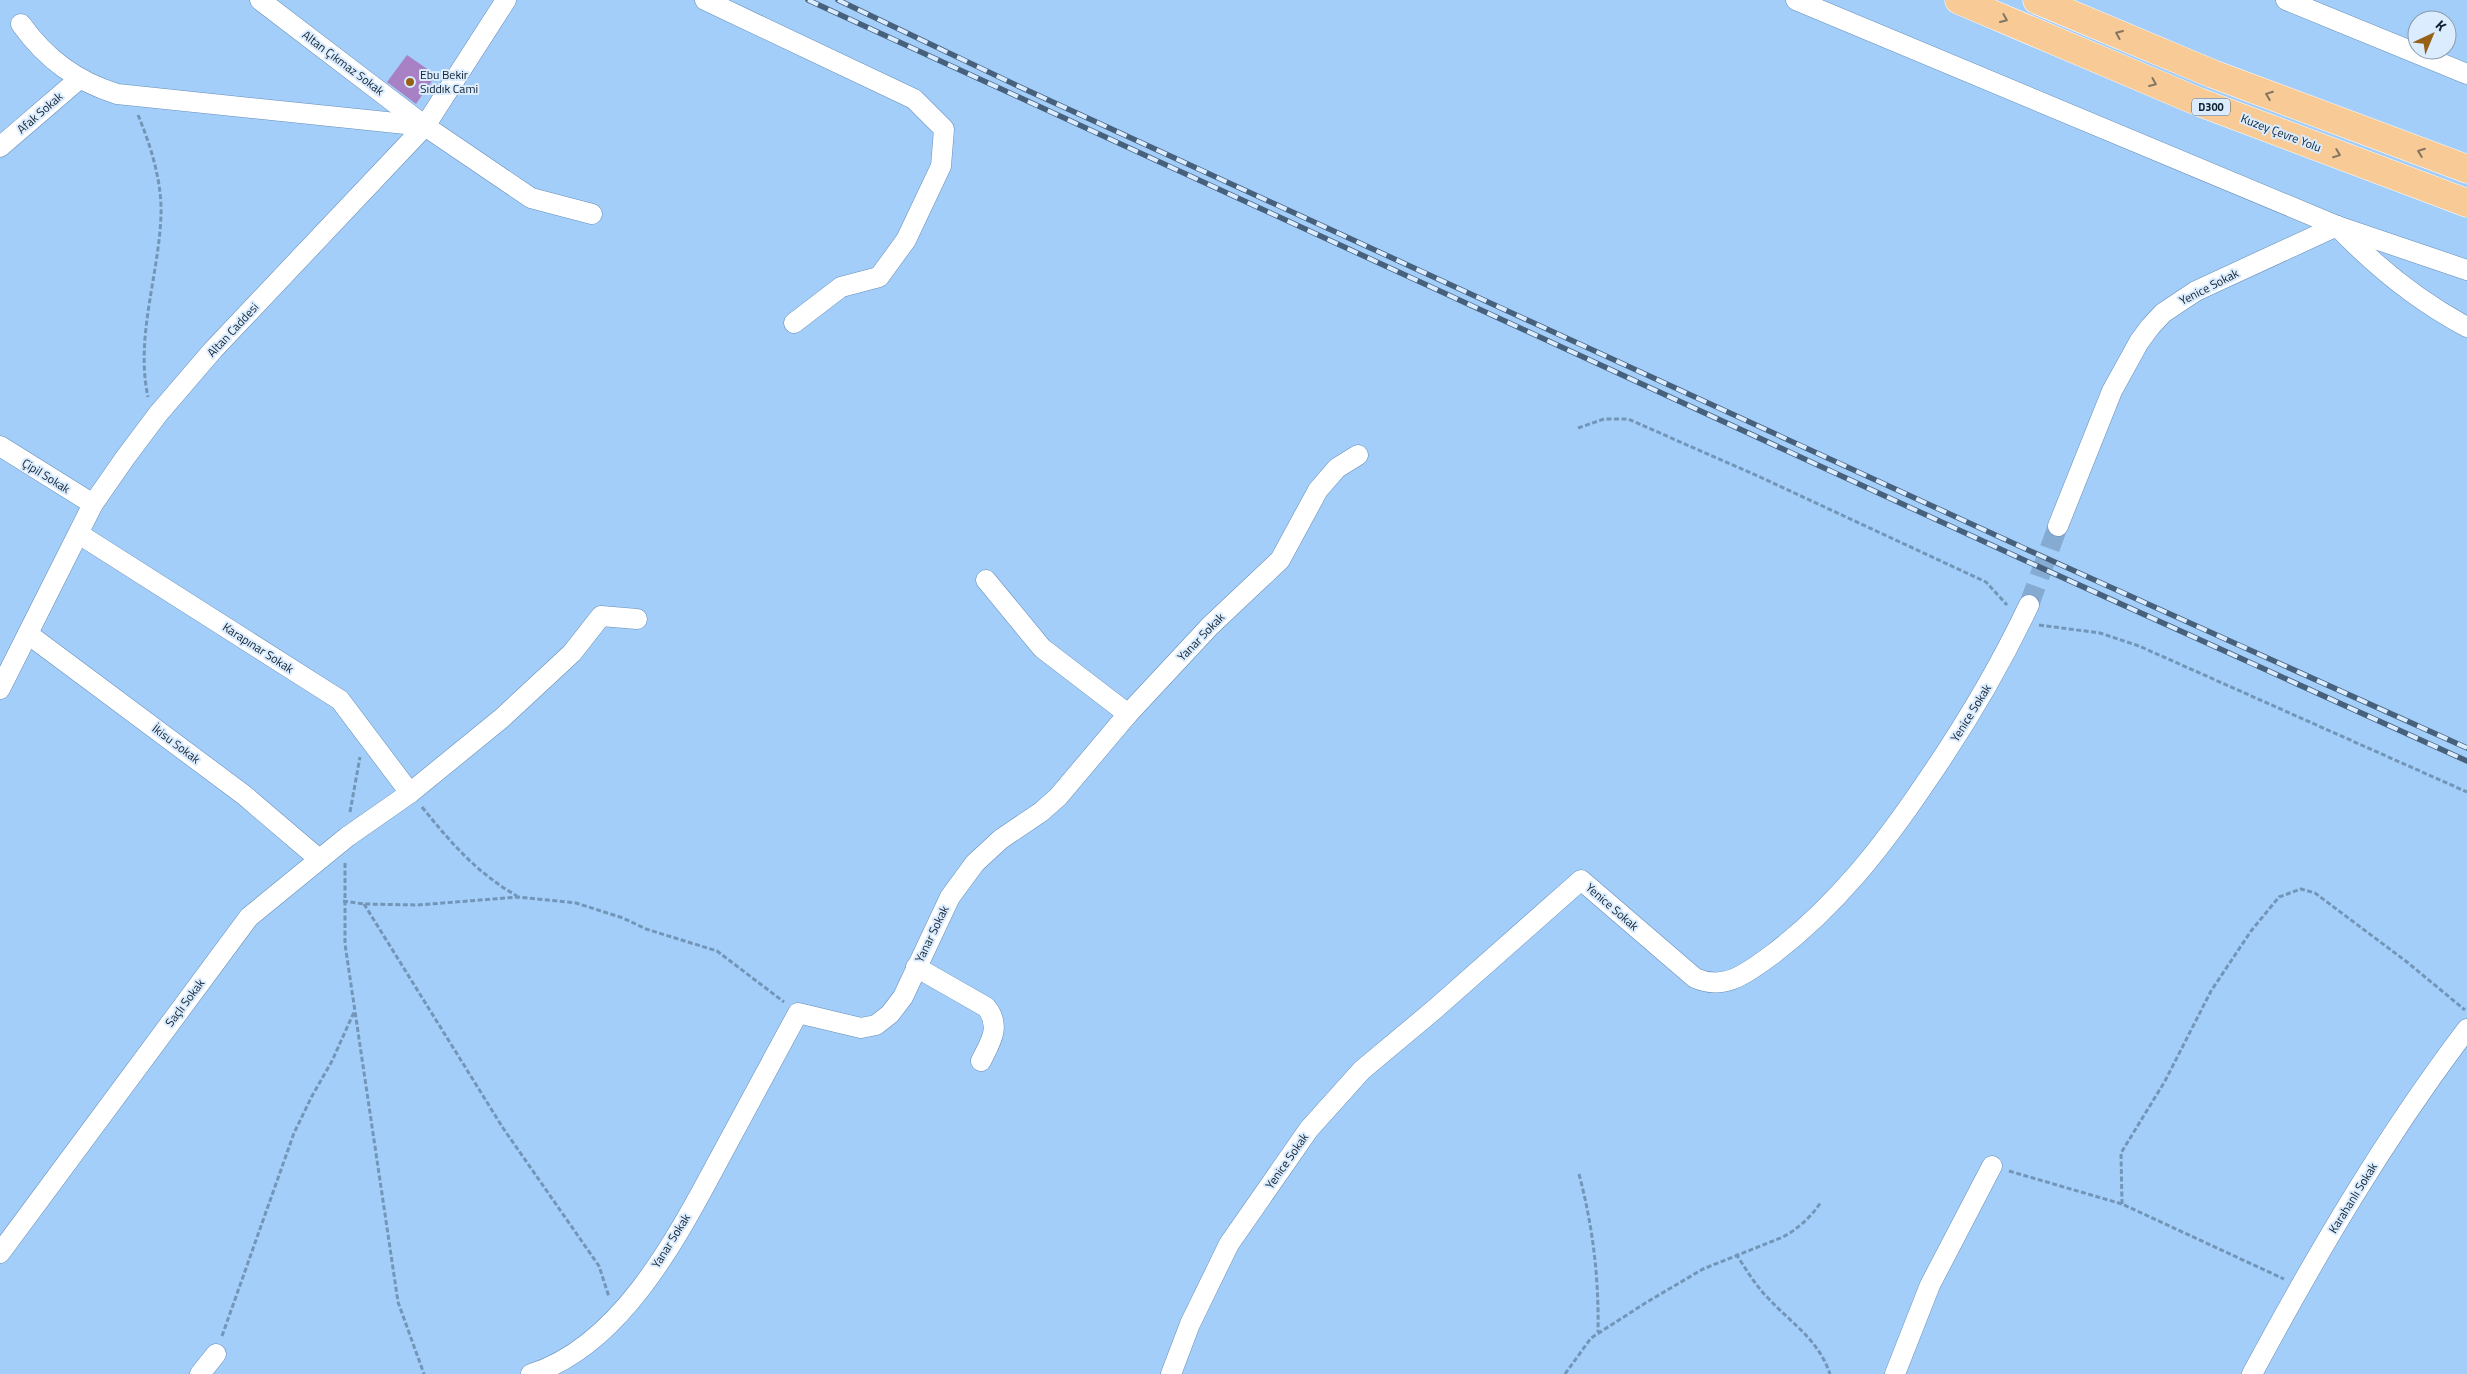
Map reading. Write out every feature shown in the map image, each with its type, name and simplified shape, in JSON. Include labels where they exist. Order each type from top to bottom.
[{"type":"highway","name":"Kuzey Çevre Yolu","points":[[1959,0],[2199,102],[2467,203]]},
{"type":"highway","name":"D300","points":[[2037,0],[2213,74],[2467,169]]},
{"type":"street","name":"Altan Çıkmaz Sokak","points":[[260,0],[425,126],[531,198],[592,214]]},
{"type":"street","name":"Altan Caddesi","points":[[0,689],[93,504],[155,419],[213,350],[425,126],[506,0]]},
{"type":"street","points":[[705,0],[914,99],[944,129],[941,166],[906,240],[879,277],[841,287],[794,323]]},
{"type":"street","points":[[1796,0],[2337,226],[2467,270]]},
{"type":"street","points":[[2286,0],[2467,74]]},
{"type":"street","points":[[21,24],[47,56],[79,79],[98,88],[126,96],[425,126]]},
{"type":"street","name":"Afak Sokak","points":[[0,147],[79,79]]},
{"type":"street","points":[[2337,226],[2379,268],[2402,286],[2467,328]]},
{"type":"street","name":"Yenice Sokak","points":[[2058,526],[2112,392],[2139,342],[2150,327],[2171,307],[2196,291],[2337,226]]},
{"type":"street","name":"Çipil Sokak","points":[[0,446],[93,504]]},
{"type":"street","name":"Yanar Sokak","points":[[531,1374],[571,1356],[603,1332],[664,1257],[798,1013],[851,1027],[871,1027],[881,1022],[897,1006],[950,898],[975,864],[1001,839],[1041,812],[1058,797],[1128,714],[1210,626],[1280,560],[1318,490],[1337,468],[1358,455]]},
{"type":"street","name":"Karapınar Sokak","points":[[79,534],[340,700],[410,793]]},
{"type":"street","points":[[986,580],[1042,648],[1128,714]]},
{"type":"street","name":"Yenice Sokak","points":[[1171,1374],[1190,1324],[1229,1244],[1309,1129],[1348,1084],[1385,1049],[1435,1009],[1581,880],[1695,978],[1711,984],[1729,982],[1761,962],[1830,905],[1874,855],[1950,747],[2003,660],[2029,605]]},
{"type":"street","name":"Saçlı Sokak","points":[[0,1253],[249,917],[347,837],[410,793],[457,756],[538,686],[572,653],[601,616],[637,619]]},
{"type":"street","name":"İkisu Sokak","points":[[28,634],[244,796],[319,859]]},
{"type":"street","points":[[916,967],[949,984],[990,1013],[993,1019],[994,1033],[981,1062]]},
{"type":"street","name":"Karahanlı Sokak","points":[[2252,1374],[2300,1287],[2380,1155],[2467,1029]]},
{"type":"street","points":[[1895,1374],[1930,1284],[1992,1166]]},
{"type":"street","points":[[200,1374],[216,1354]]},
{"type":"path","points":[[126,96],[137,113],[152,151],[161,215],[144,368],[155,419]]},
{"type":"path","points":[[1578,428],[1604,419],[1628,420],[1760,476],[1986,582],[2003,600],[2020,624],[2100,633],[2139,646],[2467,792]]},
{"type":"path","points":[[365,734],[351,802],[347,837],[343,901],[345,944],[398,1302],[424,1374]]},
{"type":"path","points":[[410,793],[454,848],[485,876],[518,897]]},
{"type":"path","points":[[2122,1204],[2121,1154],[2164,1080],[2210,991],[2251,931],[2274,902],[2286,892],[2301,889],[2315,893],[2408,962],[2467,1012]]},
{"type":"path","points":[[343,901],[364,904],[418,905],[518,897],[576,903],[624,918],[646,929],[717,951],[798,1013]]},
{"type":"path","points":[[364,904],[503,1128],[599,1266],[616,1317]]},
{"type":"path","points":[[216,1354],[251,1259],[294,1132],[332,1061],[354,1011]]},
{"type":"path","points":[[1992,1166],[2122,1204],[2186,1236],[2244,1259],[2300,1287]]},
{"type":"path","points":[[1579,1174],[1588,1211],[1596,1265],[1598,1333]]},
{"type":"path","points":[[1565,1374],[1591,1338],[1598,1333],[1674,1285],[1736,1254],[1783,1237],[1795,1230],[1806,1221],[1821,1202]]},
{"type":"path","points":[[1736,1254],[1765,1296],[1811,1339],[1820,1350],[1830,1374]]},
{"type":"building","name":"Ebu Bekir Sıddık Cami","points":[[407,55],[436,75],[416,104],[387,82]]},
{"type":"tunnel","points":[[2029,605],[2058,526]]},
{"type":"railway","points":[[808,0],[2024,560],[2467,761]]},
{"type":"railway","points":[[838,0],[1020,87],[2028,550],[2467,748]]},
{"type":"place","name":"Ebu Bekir Sıddık Cami","points":[[410,82]]}]
